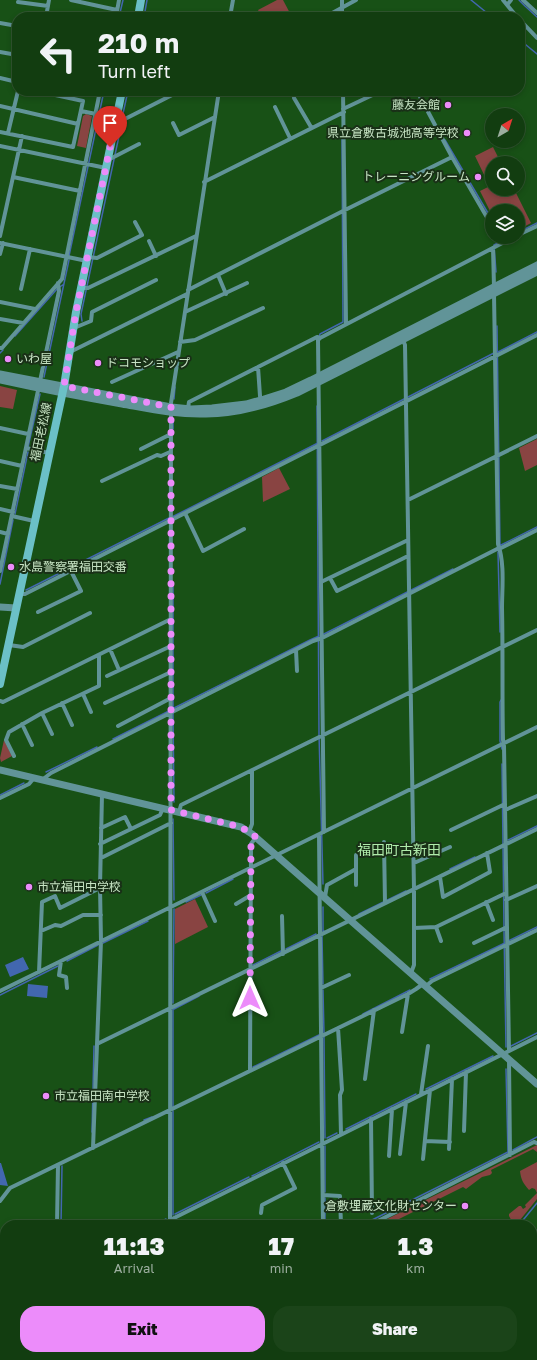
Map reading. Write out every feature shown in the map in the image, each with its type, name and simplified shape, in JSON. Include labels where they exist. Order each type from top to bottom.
[{"type":"main road","points":[[139,12],[141,0]]},
{"type":"main road","name":"福田老松線","points":[[0,684],[18,594],[63,390],[74,328],[85,288],[119,120],[121,96]]},
{"type":"street","points":[[47,12],[49,0]]},
{"type":"street","points":[[71,0],[117,10],[119,0]]},
{"type":"street","points":[[231,12],[233,0]]},
{"type":"street","points":[[341,12],[342,0]]},
{"type":"street","points":[[335,12],[356,0]]},
{"type":"street","points":[[502,0],[513,12]]},
{"type":"street","points":[[507,5],[511,0]]},
{"type":"street","points":[[523,0],[537,12]]},
{"type":"street","points":[[18,2],[48,6]]},
{"type":"street","points":[[0,23],[12,25]]},
{"type":"street","points":[[525,25],[537,38]]},
{"type":"street","points":[[0,52],[12,54]]},
{"type":"street","points":[[0,78],[12,81]]},
{"type":"street","points":[[8,133],[17,96]]},
{"type":"street","points":[[0,132],[73,147],[84,101],[60,96]]},
{"type":"street","points":[[0,571],[2,555],[8,534],[28,434],[40,385],[59,286],[62,279],[80,191],[98,115],[100,96]]},
{"type":"street","points":[[81,111],[119,120],[169,96]]},
{"type":"street","points":[[218,96],[206,181],[196,236],[182,342],[178,352],[171,410],[172,711],[170,1220],[421,1094],[466,1072],[507,1055],[537,1037]]},
{"type":"street","points":[[344,96],[343,211],[346,323]]},
{"type":"street","points":[[206,181],[372,96]]},
{"type":"street","points":[[420,96],[452,157],[485,214]]},
{"type":"street","points":[[294,98],[311,127]]},
{"type":"street","points":[[0,106],[78,124]]},
{"type":"street","points":[[275,107],[290,138]]},
{"type":"street","points":[[173,123],[179,135],[215,117]]},
{"type":"street","points":[[0,236],[22,136]]},
{"type":"street","points":[[0,146],[87,165],[111,160],[139,144]]},
{"type":"street","points":[[70,352],[343,211],[452,157]]},
{"type":"street","points":[[13,177],[80,191]]},
{"type":"street","points":[[0,254],[1,243],[67,257],[97,258],[142,235],[135,222]]},
{"type":"street","points":[[525,232],[537,226]]},
{"type":"street","points":[[85,288],[196,236]]},
{"type":"street","points":[[149,242],[156,256]]},
{"type":"street","points":[[188,408],[189,402],[318,338],[495,247],[498,244]]},
{"type":"street","points":[[495,247],[494,290],[499,547],[502,578],[502,744],[503,805],[505,810],[505,927],[510,1155]]},
{"type":"street","points":[[21,289],[30,249]]},
{"type":"street","points":[[171,410],[229,407],[262,400],[319,379],[403,340],[537,265]]},
{"type":"street","points":[[0,374],[63,390],[171,410],[206,414],[250,409],[283,399],[319,379],[494,290],[537,272]]},
{"type":"street","points":[[218,275],[226,294]]},
{"type":"street","points":[[74,328],[91,321],[92,312],[156,280]]},
{"type":"street","points":[[186,312],[247,283]]},
{"type":"street","points":[[0,348],[2,348],[35,309],[59,286]]},
{"type":"street","points":[[0,302],[35,309]]},
{"type":"street","points":[[182,342],[195,340],[263,308]]},
{"type":"street","points":[[0,319],[23,323]]},
{"type":"street","points":[[18,594],[25,594],[72,571],[537,334]]},
{"type":"street","points":[[318,338],[318,446],[321,582],[320,736],[323,896],[320,935],[323,1220]]},
{"type":"street","points":[[403,340],[405,345],[408,592],[414,863],[414,965],[411,973]]},
{"type":"street","points":[[112,382],[178,352]]},
{"type":"street","points":[[258,367],[260,396],[262,400]]},
{"type":"street","points":[[0,380],[40,385]]},
{"type":"street","points":[[0,428],[28,434]]},
{"type":"street","points":[[141,449],[171,434]]},
{"type":"street","points":[[408,500],[537,436]]},
{"type":"street","points":[[26,448],[49,453]]},
{"type":"street","points":[[102,481],[157,455],[161,456],[170,452]]},
{"type":"street","points":[[0,461],[22,466]]},
{"type":"street","points":[[0,486],[17,489]]},
{"type":"street","points":[[0,510],[34,520]]},
{"type":"street","points":[[185,513],[203,551],[244,529]]},
{"type":"street","points":[[42,780],[51,773],[172,711],[296,650],[408,592],[537,530]]},
{"type":"street","points":[[0,532],[8,534]]},
{"type":"street","points":[[321,582],[408,540]]},
{"type":"street","points":[[330,578],[336,591],[408,556]]},
{"type":"street","points":[[38,612],[81,591],[72,571]]},
{"type":"street","points":[[0,607],[16,608]]},
{"type":"street","points":[[8,645],[23,647],[90,613]]},
{"type":"street","points":[[0,701],[3,702],[171,619]]},
{"type":"street","points":[[179,812],[181,805],[537,630]]},
{"type":"street","points":[[107,676],[171,646]]},
{"type":"street","points":[[110,649],[119,670]]},
{"type":"street","points":[[296,650],[297,671]]},
{"type":"street","points":[[14,756],[6,740],[9,732],[42,713],[99,686],[99,655]]},
{"type":"street","points":[[104,703],[171,672]]},
{"type":"street","points":[[83,694],[91,712]]},
{"type":"street","points":[[118,726],[171,698]]},
{"type":"street","points":[[62,704],[72,725]]},
{"type":"street","points":[[42,713],[52,734]]},
{"type":"street","points":[[22,724],[32,745]]},
{"type":"street","points":[[0,991],[537,727]]},
{"type":"street","points":[[0,770],[241,827],[256,837],[277,855],[424,985],[507,1055],[537,1084]]},
{"type":"street","points":[[249,832],[252,824],[252,770]]},
{"type":"street","points":[[0,798],[29,784],[34,778]]},
{"type":"street","points":[[93,1148],[101,941],[100,844],[102,794]]},
{"type":"street","points":[[505,810],[537,796]]},
{"type":"street","points":[[451,830],[503,805]]},
{"type":"street","points":[[100,844],[160,815],[163,808]]},
{"type":"street","points":[[101,828],[125,817],[131,829]]},
{"type":"street","points":[[100,858],[171,823]]},
{"type":"street","points":[[97,1044],[537,829]]},
{"type":"street","points":[[250,1071],[251,844],[256,837]]},
{"type":"street","points":[[384,842],[385,902]]},
{"type":"street","points":[[414,863],[450,847]]},
{"type":"street","points":[[440,877],[443,896],[490,872],[487,853]]},
{"type":"street","points":[[356,855],[356,885]]},
{"type":"street","points":[[323,896],[327,885],[356,869]]},
{"type":"street","points":[[506,900],[537,886]]},
{"type":"street","points":[[39,972],[42,902],[55,896],[60,908],[100,888]]},
{"type":"street","points":[[202,892],[215,921]]},
{"type":"street","points":[[414,928],[436,926],[505,893]]},
{"type":"street","points":[[236,904],[251,895]]},
{"type":"street","points":[[486,902],[493,920]]},
{"type":"street","points":[[41,931],[55,925],[61,926],[83,915],[100,916]]},
{"type":"street","points":[[282,916],[282,954]]},
{"type":"street","points":[[436,926],[441,941]]},
{"type":"street","points":[[474,943],[505,927]]},
{"type":"street","points":[[0,1201],[10,1188],[408,994],[506,943],[537,930]]},
{"type":"street","points":[[61,961],[59,974],[66,977],[67,988]]},
{"type":"street","points":[[321,988],[349,975]]},
{"type":"street","points":[[402,1032],[408,994]]},
{"type":"street","points":[[365,1078],[374,1010]]},
{"type":"street","points":[[338,1028],[342,1090],[340,1095],[341,1134]]},
{"type":"street","points":[[421,1094],[428,1046]]},
{"type":"street","points":[[464,1131],[466,1072]]},
{"type":"street","points":[[449,1149],[452,1079]]},
{"type":"street","points":[[423,1159],[430,1090]]},
{"type":"street","points":[[400,1154],[406,1102]]},
{"type":"street","points":[[388,1156],[392,1109]]},
{"type":"street","points":[[371,1119],[372,1213]]},
{"type":"street","points":[[426,1141],[450,1142]]},
{"type":"street","points":[[380,1220],[534,1142],[537,1143]]},
{"type":"street","points":[[261,1213],[262,1205],[295,1188],[283,1163]]},
{"type":"street","points":[[57,1220],[58,1165]]},
{"type":"street","points":[[323,1195],[340,1196],[341,1220]]},
{"type":"shaded area","points":[[277,0],[283,0],[289,12],[259,12],[258,10]]},
{"type":"shaded area","points":[[86,114],[92,116],[86,148],[77,146],[83,116]]},
{"type":"shaded area","points":[[494,148],[498,156],[485,156],[485,177],[475,156]]},
{"type":"shaded area","points":[[485,188],[485,196],[518,196],[522,204],[486,204],[480,191]]},
{"type":"shaded area","points":[[525,211],[531,223],[525,226]]},
{"type":"shaded area","points":[[0,386],[17,390],[13,409],[0,407]]},
{"type":"shaded area","points":[[537,439],[537,465],[525,471],[519,448]]},
{"type":"shaded area","points":[[279,468],[290,489],[263,502],[262,477]]},
{"type":"shaded area","points":[[4,740],[12,756],[1,762],[0,758]]},
{"type":"shaded area","points":[[195,899],[208,927],[175,944],[175,909]]},
{"type":"shaded area","points":[[537,1145],[537,1152],[533,1149],[491,1170],[492,1173],[490,1175],[482,1177],[466,1189],[463,1187],[397,1220],[385,1220]]},
{"type":"shaded area","points":[[537,1162],[537,1193],[535,1189],[532,1188],[529,1190],[525,1185],[520,1171]]},
{"type":"shaded area","points":[[537,1193],[537,1199],[520,1220],[511,1220],[509,1214],[519,1206],[523,1209],[526,1207],[525,1205]]},
{"type":"water","points":[[23,957],[29,969],[10,977],[5,965]]},
{"type":"water","points":[[28,984],[48,986],[47,998],[27,996]]},
{"type":"water","points":[[1,1163],[8,1186],[0,1185]]},
{"type":"waterway","points":[[120,12],[123,0]]},
{"type":"waterway","points":[[145,12],[147,0]]},
{"type":"waterway","points":[[471,0],[486,12]]},
{"type":"waterway","points":[[519,0],[537,17]]},
{"type":"waterway","points":[[525,44],[537,54]]},
{"type":"waterway","points":[[69,256],[103,96]]},
{"type":"waterway","points":[[122,118],[127,96]]},
{"type":"waterway","points":[[82,321],[81,314],[122,122]]},
{"type":"waterway","points":[[319,337],[320,334],[343,322],[342,139]]},
{"type":"waterway","points":[[445,140],[485,208]]},
{"type":"waterway","points":[[525,229],[537,223]]},
{"type":"waterway","points":[[496,244],[494,245],[496,272]]},
{"type":"waterway","points":[[44,377],[69,260]]},
{"type":"waterway","points":[[15,336],[57,289],[64,284]]},
{"type":"waterway","points":[[497,326],[500,546]]},
{"type":"waterway","points":[[498,352],[537,332]]},
{"type":"waterway","points":[[0,353],[3,350]]},
{"type":"waterway","points":[[322,441],[494,353]]},
{"type":"waterway","points":[[174,399],[175,387]]},
{"type":"waterway","points":[[28,447],[40,394]]},
{"type":"waterway","points":[[317,406],[319,734],[323,884]]},
{"type":"waterway","points":[[173,421],[173,429]]},
{"type":"waterway","points":[[172,517],[318,443]]},
{"type":"waterway","points":[[15,514],[28,452]]},
{"type":"waterway","points":[[26,590],[169,518]]},
{"type":"waterway","points":[[0,584],[13,520]]},
{"type":"waterway","points":[[501,545],[537,527]]},
{"type":"waterway","points":[[498,552],[500,632]]},
{"type":"waterway","points":[[322,635],[453,569]]},
{"type":"waterway","points":[[173,587],[173,709]]},
{"type":"waterway","points":[[172,709],[319,636]]},
{"type":"waterway","points":[[501,700],[500,741],[502,749]]},
{"type":"waterway","points":[[113,739],[169,711]]},
{"type":"waterway","points":[[173,713],[174,802]]},
{"type":"waterway","points":[[46,772],[97,747]]},
{"type":"waterway","points":[[502,764],[504,927]]},
{"type":"waterway","points":[[0,795],[24,783]]},
{"type":"waterway","points":[[173,819],[174,900]]},
{"type":"waterway","points":[[508,840],[537,826]]},
{"type":"waterway","points":[[450,869],[475,857]]},
{"type":"waterway","points":[[206,893],[233,879]]},
{"type":"waterway","points":[[359,914],[406,891]]},
{"type":"waterway","points":[[186,902],[201,895]]},
{"type":"waterway","points":[[323,907],[323,932],[324,931]]},
{"type":"waterway","points":[[173,1003],[174,909]]},
{"type":"waterway","points":[[103,943],[148,921]]},
{"type":"waterway","points":[[508,941],[537,927]]},
{"type":"waterway","points":[[504,930],[506,1047]]},
{"type":"waterway","points":[[286,949],[316,934]]},
{"type":"waterway","points":[[322,936],[323,984]]},
{"type":"waterway","points":[[430,979],[505,943]]},
{"type":"waterway","points":[[67,961],[98,945]]},
{"type":"waterway","points":[[253,965],[281,951]]},
{"type":"waterway","points":[[0,995],[58,966]]},
{"type":"waterway","points":[[323,990],[324,1033]]},
{"type":"waterway","points":[[363,1014],[410,990]]},
{"type":"waterway","points":[[174,1009],[199,996]]},
{"type":"waterway","points":[[173,1009],[173,1107]]},
{"type":"waterway","points":[[511,1046],[537,1033]]},
{"type":"waterway","points":[[253,1067],[319,1035]]},
{"type":"waterway","points":[[324,1037],[325,1138]]},
{"type":"waterway","points":[[92,1132],[94,1046]]},
{"type":"waterway","points":[[426,1089],[493,1056]]},
{"type":"waterway","points":[[506,1069],[508,1153]]},
{"type":"waterway","points":[[346,1129],[416,1094]]},
{"type":"waterway","points":[[173,1111],[173,1215]]},
{"type":"waterway","points":[[144,1120],[152,1117]]},
{"type":"waterway","points":[[327,1138],[337,1133]]},
{"type":"waterway","points":[[513,1150],[537,1137]]},
{"type":"waterway","points":[[252,1176],[319,1142]]},
{"type":"waterway","points":[[325,1146],[325,1192]]},
{"type":"waterway","points":[[372,1220],[508,1152]]},
{"type":"waterway","points":[[61,1220],[62,1166]]},
{"type":"waterway","points":[[175,1214],[249,1177]]},
{"type":"waterway","points":[[325,1198],[325,1220]]},
{"type":"waterway","points":[[523,1220],[537,1203]]},
{"type":"place","name":"藤友会館","points":[[448,105]]},
{"type":"place","name":"県立倉敷古城池高等学校","points":[[467,133]]},
{"type":"place","name":"トレーニングルーム","points":[[478,177]]},
{"type":"place","name":"いわ屋","points":[[8,359]]},
{"type":"place","name":"ドコモショップ","points":[[98,363]]},
{"type":"place","name":"水島警察署福田交番","points":[[11,567]]},
{"type":"place","name":"市立福田中学校","points":[[29,887]]},
{"type":"place","name":"市立福田南中学校","points":[[46,1096]]},
{"type":"place","name":"倉敷埋蔵文化財センター","points":[[465,1206]]},
{"type":"district","name":"福田町古新田","points":[[399,850]]},
{"type":"route","points":[[110,147],[76,312],[64,386],[171,407],[171,810],[241,827],[256,837],[251,844],[250,998]]}]
